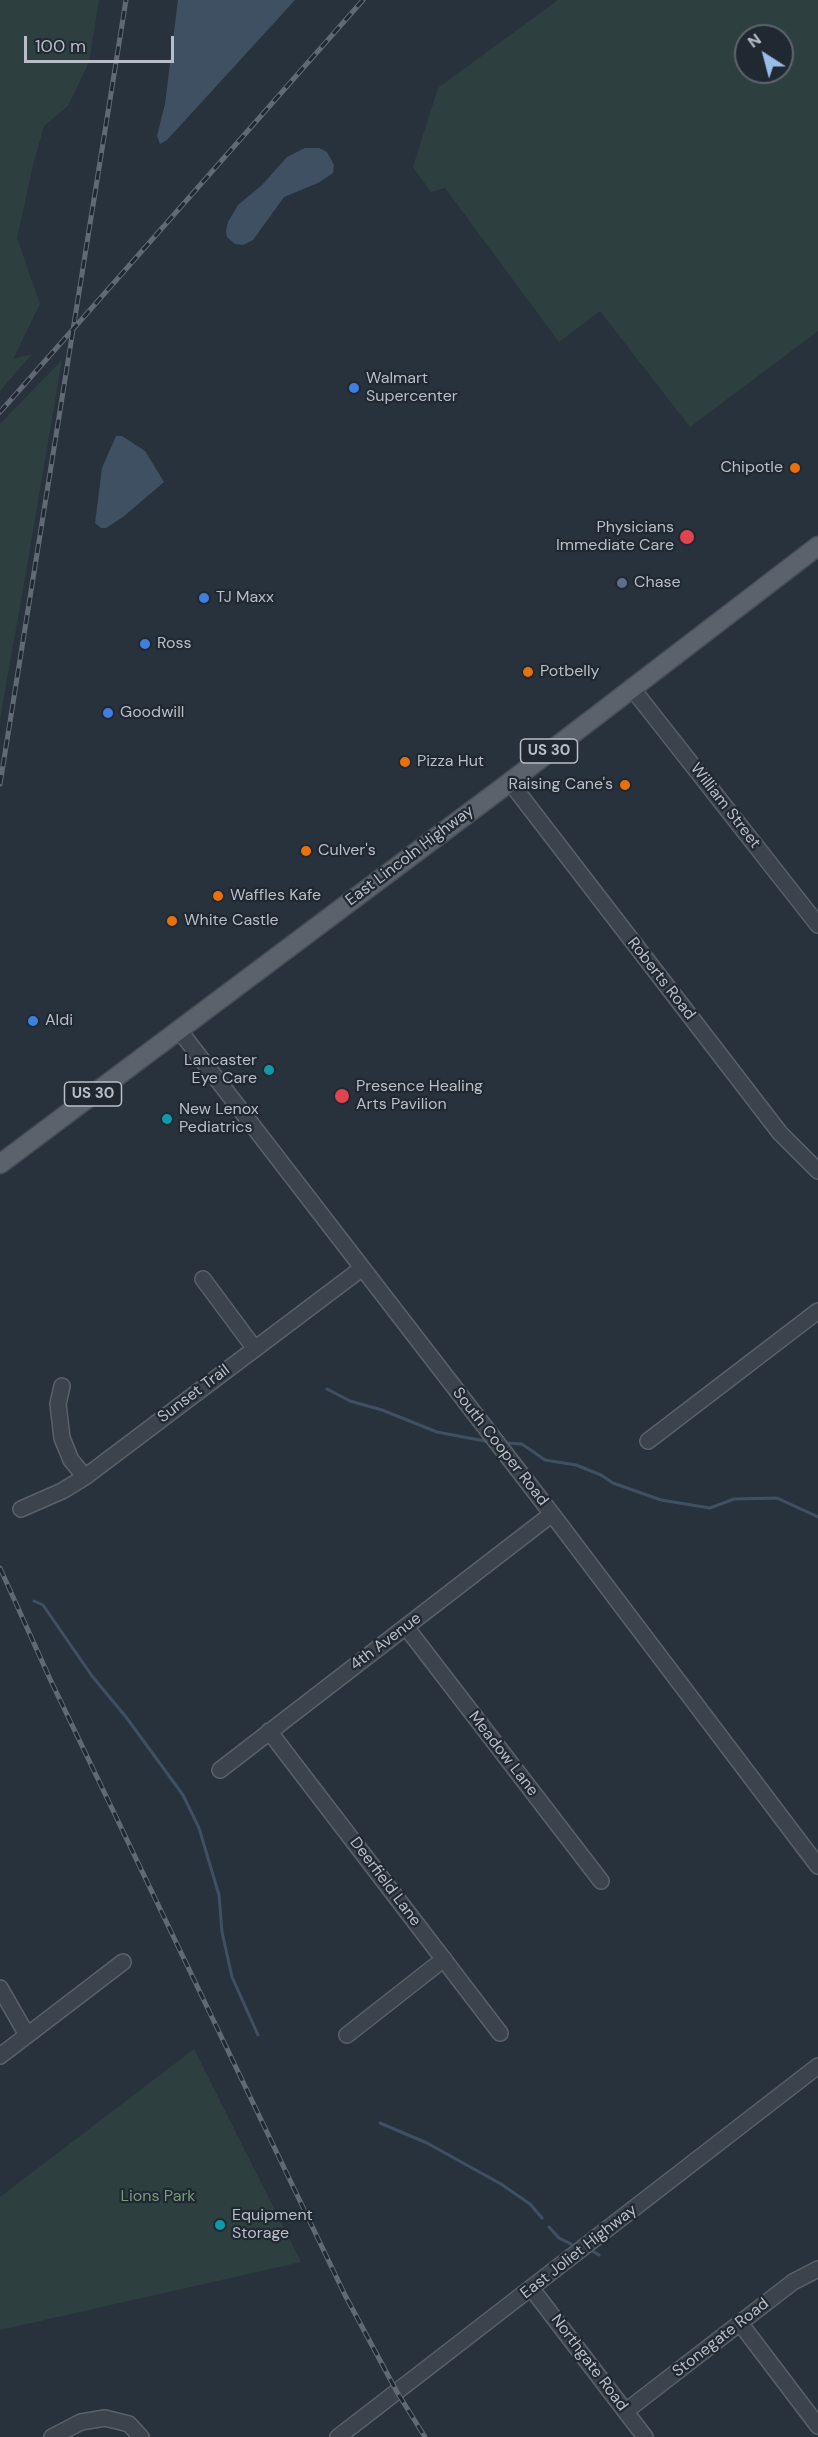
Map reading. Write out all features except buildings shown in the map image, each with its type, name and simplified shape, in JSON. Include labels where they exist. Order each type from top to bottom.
[{"type":"main road","name":"East Lincoln Highway","points":[[0,1164],[510,782],[631,687],[818,546]]},
{"type":"street","name":"William Street","points":[[631,687],[818,925]]},
{"type":"street","name":"Roberts Road","points":[[510,782],[780,1133],[818,1171]]},
{"type":"street","name":"South Cooper Road","points":[[179,1030],[552,1514],[818,1866]]},
{"type":"street","name":"Sunset Trail","points":[[21,1509],[62,1491],[85,1477],[362,1269]]},
{"type":"street","points":[[203,1279],[255,1349]]},
{"type":"street","points":[[648,1441],[818,1311]]},
{"type":"street","points":[[62,1386],[58,1404],[62,1438],[71,1460],[85,1477]]},
{"type":"street","name":"4th Avenue","points":[[220,1770],[552,1514]]},
{"type":"street","name":"Meadow Lane","points":[[406,1627],[601,1881]]},
{"type":"street","name":"Deerfield Lane","points":[[269,1731],[500,2033]]},
{"type":"street","points":[[347,2035],[444,1959]]},
{"type":"street","points":[[0,2056],[123,1962]]},
{"type":"street","points":[[0,1988],[27,2035]]},
{"type":"street","name":"East Joliet Highway","points":[[338,2437],[818,2066]]},
{"type":"street","name":"Stonegate Road","points":[[626,2411],[793,2283],[818,2269]]},
{"type":"street","name":"Northgate Road","points":[[532,2289],[645,2437]]},
{"type":"street","points":[[740,2323],[818,2426]]},
{"type":"street","points":[[52,2437],[81,2422],[105,2418],[129,2424],[141,2437]]},
{"type":"green space","points":[[0,0],[99,0],[89,62],[68,106],[44,126],[33,165],[17,238],[40,304],[13,359],[32,354],[0,391]]},
{"type":"green space","points":[[558,0],[818,0],[818,331],[690,427],[600,311],[559,342],[445,188],[431,192],[413,167],[438,88]]},
{"type":"green space","points":[[62,360],[27,566],[0,719],[0,424]]},
{"type":"green space","name":"Lions Park","points":[[194,2049],[301,2262],[0,2330],[0,2197]]},
{"type":"water","points":[[178,0],[295,0],[167,140],[160,144],[157,136],[165,104]]},
{"type":"water","points":[[305,148],[319,148],[327,152],[334,165],[333,173],[318,183],[284,197],[253,240],[243,245],[235,244],[227,237],[226,231],[228,222],[238,205],[262,185],[287,157]]},
{"type":"water","points":[[116,436],[122,436],[145,451],[164,482],[123,517],[106,528],[101,528],[95,523],[102,468]]},
{"type":"waterway","points":[[327,1389],[350,1401],[382,1410],[437,1432],[490,1442]]},
{"type":"waterway","points":[[507,1443],[522,1444],[545,1460],[576,1465],[601,1475],[613,1483],[661,1500],[710,1508],[734,1499],[777,1498],[818,1517]]},
{"type":"waterway","points":[[34,1601],[43,1605],[92,1676],[126,1717],[183,1795],[199,1828],[219,1895],[222,1932],[232,1977],[258,2035]]},
{"type":"waterway","points":[[380,2123],[427,2143],[501,2184],[530,2204],[542,2218]]},
{"type":"waterway","points":[[549,2227],[559,2238],[571,2244]]},
{"type":"waterway","points":[[591,2250],[599,2255]]},
{"type":"railway","points":[[0,784],[126,0]]},
{"type":"railway","points":[[0,412],[363,0]]},
{"type":"railway","points":[[0,1568],[50,1679],[345,2295],[397,2392],[425,2437]]},
{"type":"place","name":"Walmart Supercenter","points":[[354,388]]},
{"type":"place","name":"Chipotle","points":[[795,468]]},
{"type":"place","name":"Physicians Immediate Care","points":[[687,537]]},
{"type":"place","name":"Chase","points":[[622,583]]},
{"type":"place","name":"TJ Maxx","points":[[204,598]]},
{"type":"place","name":"Ross","points":[[145,644]]},
{"type":"place","name":"Potbelly","points":[[528,672]]},
{"type":"place","name":"Goodwill","points":[[108,713]]},
{"type":"place","name":"Pizza Hut","points":[[405,762]]},
{"type":"place","name":"Raising Cane's","points":[[625,785]]},
{"type":"place","name":"Culver's","points":[[306,851]]},
{"type":"place","name":"Waffles Kafe","points":[[218,896]]},
{"type":"place","name":"White Castle","points":[[172,921]]},
{"type":"place","name":"Aldi","points":[[33,1021]]},
{"type":"place","name":"Lancaster Eye Care","points":[[269,1070]]},
{"type":"place","name":"Presence Healing Arts Pavilion","points":[[342,1096]]},
{"type":"place","name":"New Lenox Pediatrics","points":[[167,1119]]},
{"type":"place","name":"Equipment Storage","points":[[220,2225]]}]
